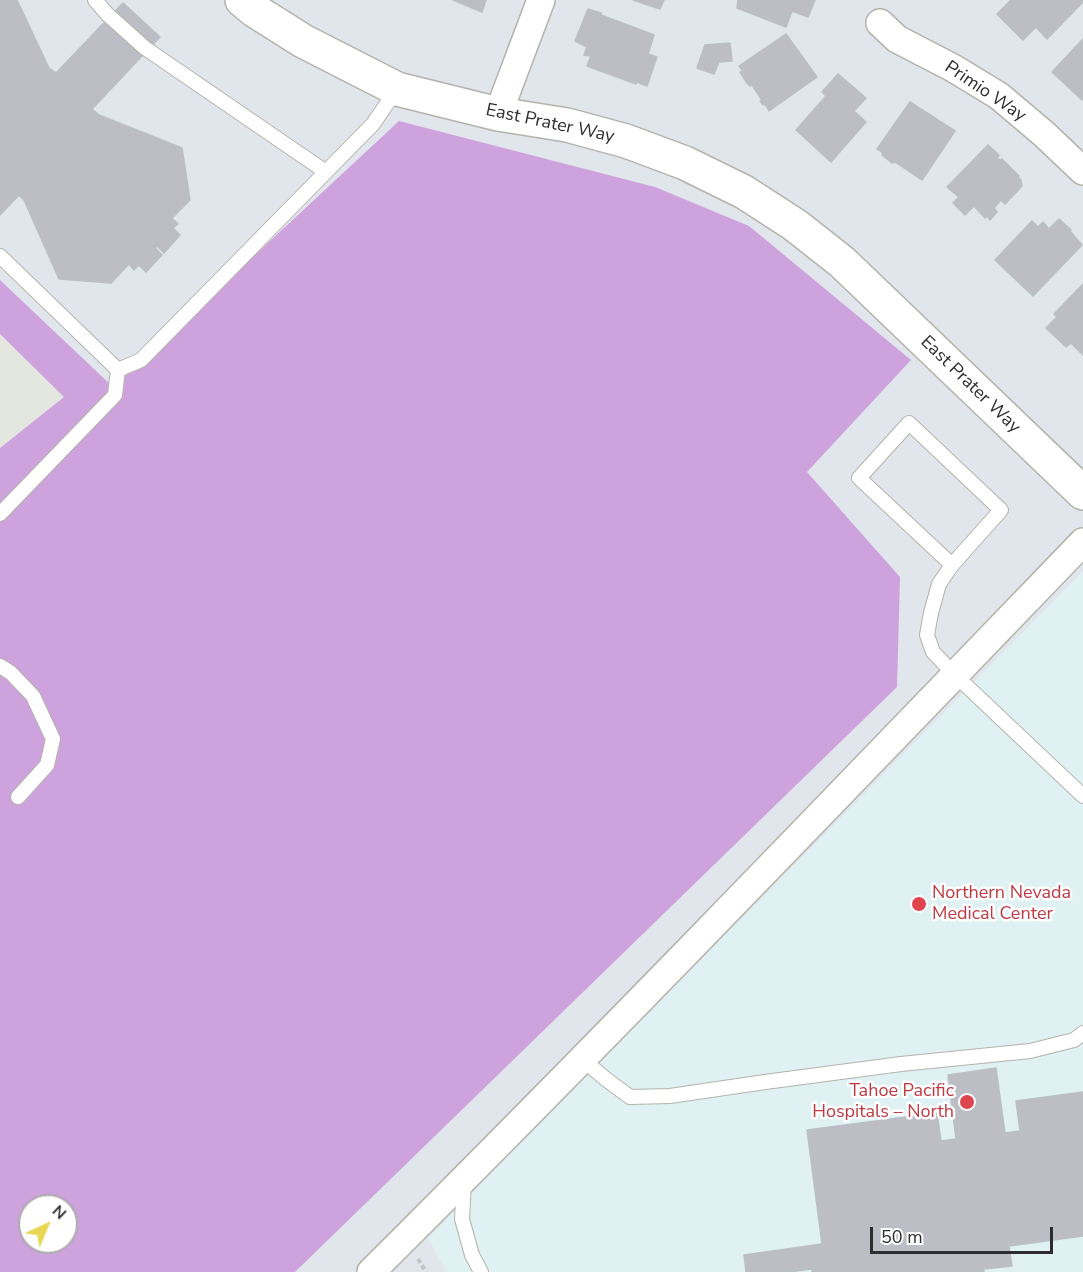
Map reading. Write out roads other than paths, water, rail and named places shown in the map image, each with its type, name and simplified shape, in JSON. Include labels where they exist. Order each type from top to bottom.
[{"type":"street","name":"East Prater Way","points":[[242,0],[303,41],[397,89],[498,114],[567,125],[626,141],[685,163],[744,192],[786,219],[842,262],[1083,493]]},
{"type":"street","points":[[498,114],[541,0]]},
{"type":"street","name":"Primio Way","points":[[876,17],[897,39],[962,73],[999,96],[1083,171]]},
{"type":"street","points":[[371,1272],[583,1060],[1083,542]]},
{"type":"lane","points":[[96,0],[107,14],[145,48],[326,172]]},
{"type":"lane","points":[[118,370],[141,360],[373,124],[397,89]]},
{"type":"lane","points":[[0,256],[118,370]]},
{"type":"lane","points":[[0,514],[115,395],[118,370]]},
{"type":"lane","points":[[952,566],[859,478],[909,423],[1001,510],[939,584],[930,613],[927,635],[933,652],[1083,796]]},
{"type":"lane","points":[[0,666],[33,696],[54,739],[47,765],[18,798]]},
{"type":"lane","points":[[583,1060],[630,1097],[670,1096],[901,1064],[1030,1052],[1074,1040],[1083,1033]]},
{"type":"lane","points":[[464,1179],[462,1220],[472,1255],[482,1272]]},
{"type":"place","name":"Northern Nevada Medical Center","points":[[919,904]]},
{"type":"place","name":"Tahoe Pacific Hospitals – North","points":[[967,1102]]}]
